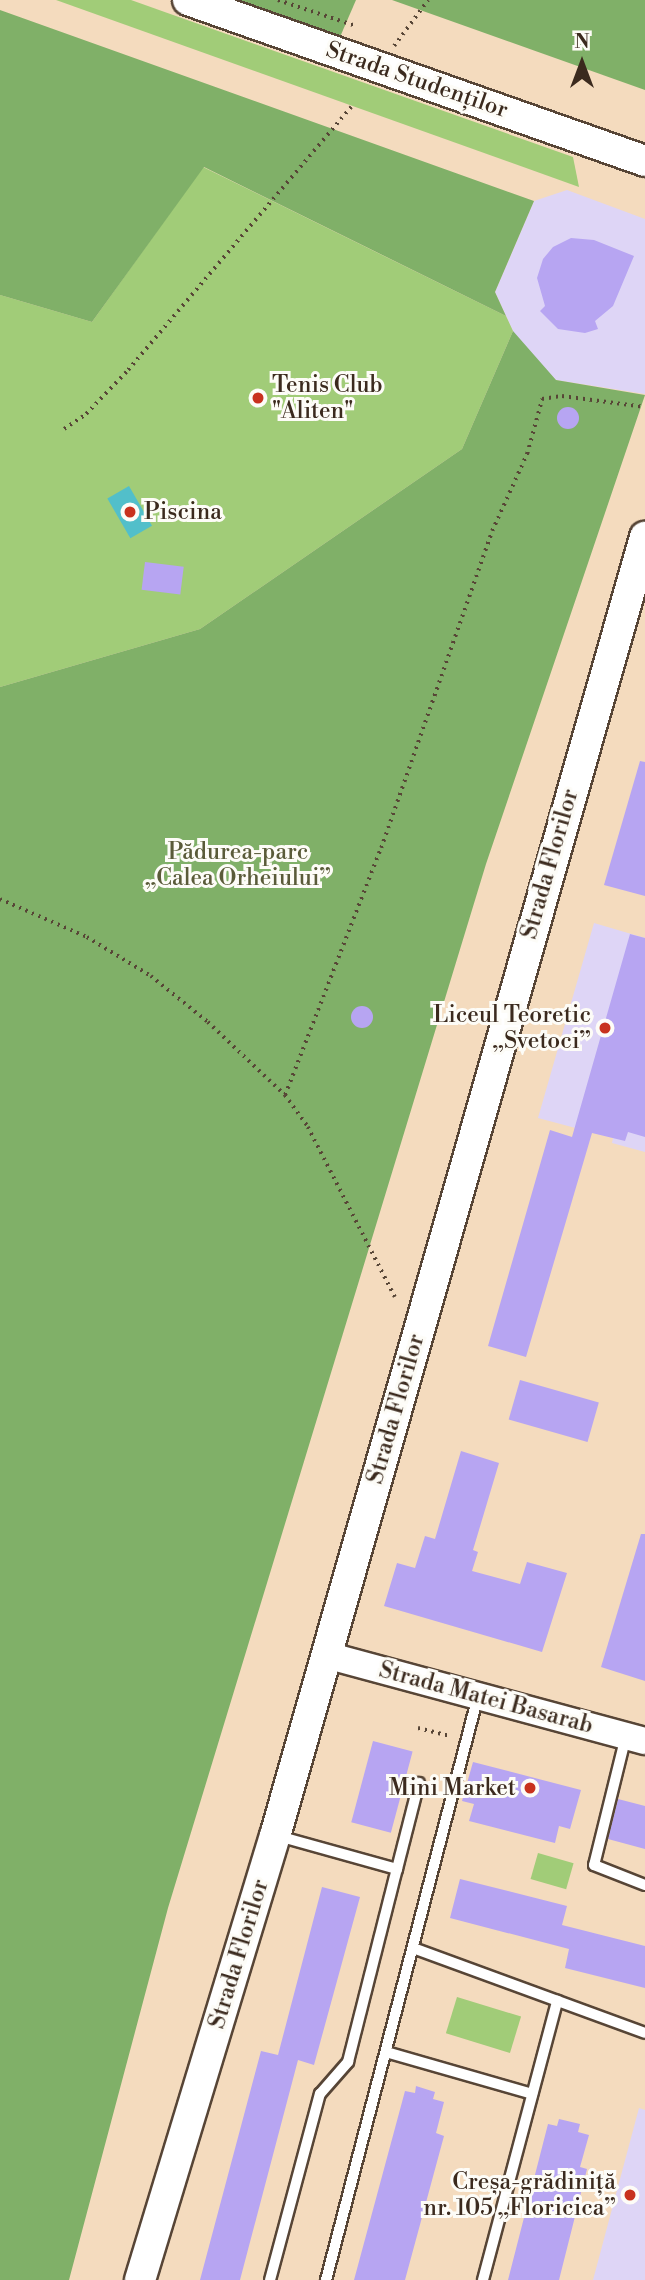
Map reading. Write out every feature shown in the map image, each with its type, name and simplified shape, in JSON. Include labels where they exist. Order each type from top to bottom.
[{"type":"main road","name":"Strada Studenților","points":[[188,0],[645,160]]},
{"type":"main road","name":"Strada Florilor","points":[[140,2280],[275,1836],[645,537]]},
{"type":"street","name":"Strada Matei Basarab","points":[[326,1655],[635,1738]]},
{"type":"lane","points":[[326,2280],[478,1696]]},
{"type":"lane","points":[[635,1738],[594,1865],[645,1885]]},
{"type":"lane","points":[[270,2280],[320,2094],[348,2062],[419,1783]]},
{"type":"lane","points":[[275,1836],[397,1868]]},
{"type":"lane","points":[[413,1948],[645,2033]]},
{"type":"lane","points":[[483,2280],[557,2001]]},
{"type":"lane","points":[[386,2052],[532,2094]]},
{"type":"path","points":[[278,0],[356,26]]},
{"type":"path","points":[[379,67],[428,0]]},
{"type":"path","points":[[64,429],[86,414],[128,370],[351,107]]},
{"type":"path","points":[[285,1095],[382,848],[492,531],[527,454],[542,398],[562,396],[645,407]]},
{"type":"path","points":[[0,900],[87,937],[151,976],[285,1095],[308,1127],[395,1297]]},
{"type":"path","points":[[418,1728],[449,1736]]},
{"type":"shaded area","points":[[567,190],[645,219],[645,394],[556,380],[516,338],[495,292],[534,201]]},
{"type":"shaded area","name":"Liceul Teoretic „Svetoci”","points":[[594,923],[645,938],[645,1152],[612,1143],[613,1138],[538,1118]]},
{"type":"shaded area","name":"Creșa-grădiniță nr. 105 „Floricica”","points":[[639,2108],[645,2110],[645,2280],[593,2280]]},
{"type":"green space","points":[[56,0],[131,0],[573,157],[579,187]]},
{"type":"green space","points":[[236,0],[356,0],[340,37]]},
{"type":"green space","points":[[392,0],[645,0],[645,90]]},
{"type":"green space","points":[[0,10],[534,201],[495,292],[506,316],[204,167],[92,322],[0,295]]},
{"type":"green space","points":[[203,167],[506,316],[513,331],[462,449],[200,629],[0,687],[0,295],[92,322]]},
{"type":"green space","name":"Pădurea-parc „Calea Orheiului”","points":[[513,331],[556,380],[645,395],[486,864],[168,1908],[69,2280],[0,2280],[0,687],[200,629],[462,449]]},
{"type":"green space","points":[[538,1853],[574,1863],[566,1889],[531,1879]]},
{"type":"green space","points":[[457,1997],[521,2017],[510,2053],[446,2033]]},
{"type":"water","name":"Piscina","points":[[129,486],[152,526],[130,538],[107,498]]},
{"type":"building","points":[[571,238],[594,240],[634,256],[613,306],[595,321],[598,329],[585,333],[558,329],[540,311],[545,306],[537,278],[543,259],[553,247]]},
{"type":"building","points":[[568,407],[576,410],[579,418],[576,426],[568,429],[560,426],[557,418],[560,410]]},
{"type":"building","points":[[145,562],[184,567],[180,595],[142,590]]},
{"type":"building","points":[[640,761],[645,762],[645,896],[604,885]]},
{"type":"building","points":[[630,934],[645,938],[645,1137],[628,1132],[625,1141],[592,1133],[526,1357],[488,1346],[550,1130],[572,1137]]},
{"type":"building","points":[[362,1006],[370,1009],[373,1017],[370,1025],[362,1028],[354,1025],[351,1017],[354,1009]]},
{"type":"building","points":[[520,1380],[599,1403],[588,1442],[509,1419]]},
{"type":"building","points":[[461,1451],[499,1463],[473,1550],[478,1552],[472,1571],[520,1584],[527,1562],[567,1573],[542,1652],[384,1606],[397,1563],[415,1568],[425,1536],[435,1539]]},
{"type":"building","points":[[641,1534],[645,1534],[645,1681],[601,1667]]},
{"type":"building","points":[[373,1741],[413,1752],[391,1833],[351,1822]]},
{"type":"building","points":[[473,1762],[581,1790],[570,1829],[559,1826],[555,1843],[469,1821],[474,1804],[462,1801]]},
{"type":"building","points":[[618,1799],[645,1806],[645,1849],[608,1839]]},
{"type":"building","points":[[460,1879],[567,1906],[562,1925],[645,1946],[645,1988],[565,1968],[569,1949],[450,1918]]},
{"type":"building","points":[[322,1887],[360,1897],[314,2065],[298,2060],[240,2280],[200,2280],[261,2051],[278,2055]]},
{"type":"building","points":[[416,2086],[435,2092],[433,2099],[444,2102],[436,2133],[444,2136],[405,2280],[354,2280],[405,2091],[415,2093]]},
{"type":"building","points":[[559,2119],[580,2124],[578,2132],[589,2135],[580,2167],[587,2169],[559,2280],[508,2280],[548,2124],[557,2126]]},
{"type":"place","name":"Tenis Club \"Aliten\"","points":[[258,398]]},
{"type":"place","name":"Piscina","points":[[130,512]]},
{"type":"place","name":"Liceul Teoretic „Svetoci”","points":[[605,1028]]},
{"type":"place","name":"Mini Market","points":[[530,1788]]},
{"type":"place","name":"Creșa-grădiniță nr. 105 „Floricica”","points":[[630,2195]]}]
